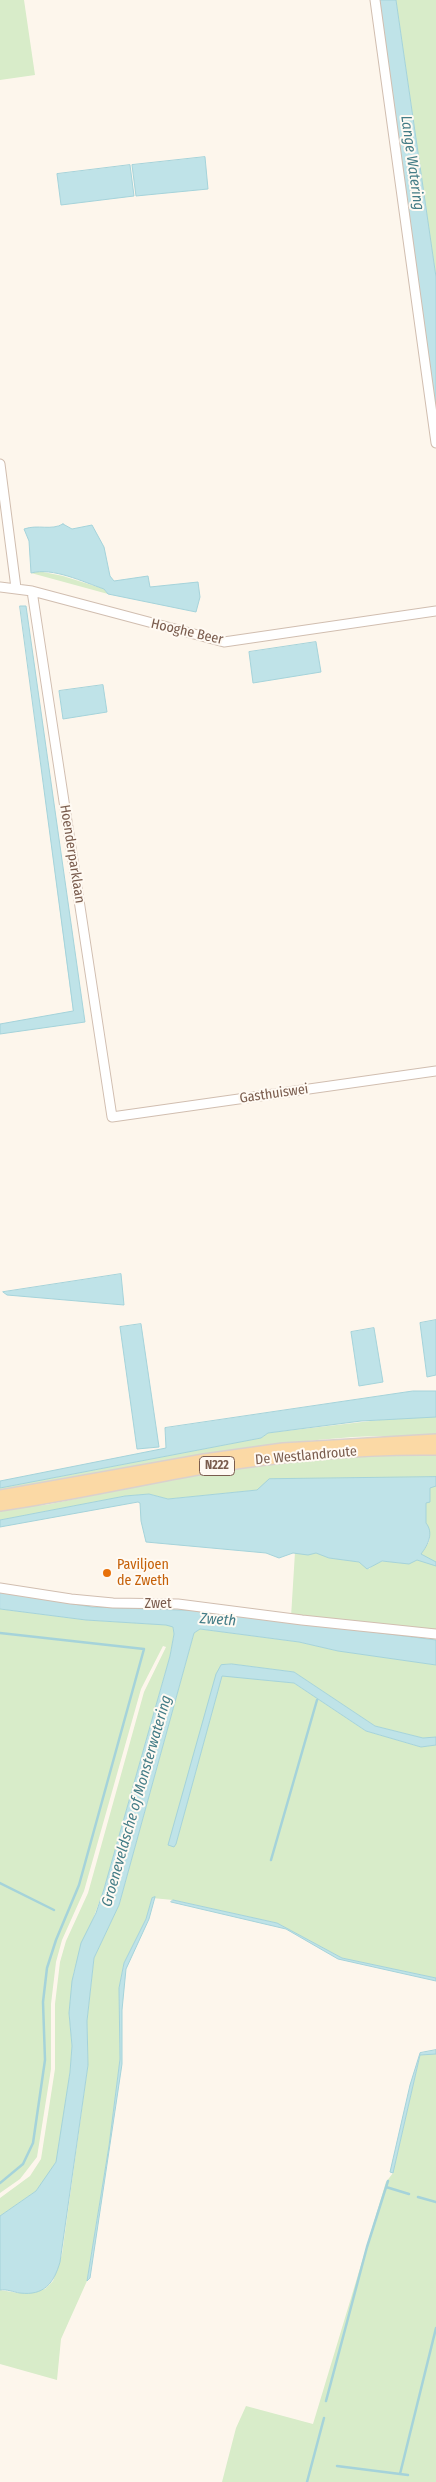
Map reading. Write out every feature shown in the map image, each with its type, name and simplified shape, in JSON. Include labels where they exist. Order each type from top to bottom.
[{"type":"main road","name":"De Westlandroute","points":[[0,1496],[265,1451],[338,1444],[436,1440]]},
{"type":"main road","name":"De Westlandroute","points":[[0,1505],[208,1468],[283,1457],[368,1450],[436,1449]]},
{"type":"street","points":[[374,0],[436,443]]},
{"type":"street","points":[[0,464],[16,588]]},
{"type":"street","name":"Hooghe Beer","points":[[0,587],[32,591],[224,642],[436,611]]},
{"type":"street","name":"Hoenderparklaan","points":[[32,591],[112,1117]]},
{"type":"street","name":"Gasthuiswei","points":[[112,1117],[436,1071]]},
{"type":"street","name":"Zwet","points":[[0,1588],[70,1599],[113,1603],[185,1604],[284,1618],[436,1634]]},
{"type":"green space","points":[[0,0],[24,0],[35,75],[0,80]]},
{"type":"green space","points":[[396,0],[436,0],[436,277]]},
{"type":"green space","points":[[38,571],[63,576],[104,589],[108,594],[31,573]]},
{"type":"green space","points":[[405,1417],[436,1417],[436,1436],[353,1437],[255,1447],[0,1492],[0,1488],[261,1438],[268,1433]]},
{"type":"green space","points":[[389,1455],[436,1456],[436,1631],[291,1617],[295,1552],[319,1553],[329,1558],[351,1560],[359,1562],[369,1569],[377,1563],[384,1561],[404,1563],[420,1554],[429,1542],[430,1537],[426,1523],[426,1502],[429,1502],[257,1490],[168,1499],[149,1494],[125,1496],[0,1520],[0,1508],[45,1505],[217,1471],[291,1461]]},
{"type":"green space","points":[[0,1609],[86,1620],[169,1625],[173,1627],[174,1634],[170,1656],[104,1889],[74,1971],[69,2013],[72,2046],[70,2072],[57,2160],[48,2177],[36,2191],[0,2216],[0,2198],[30,2176],[41,2159],[55,2069],[55,2004],[60,1962],[66,1941],[88,1893],[144,1692],[166,1647],[163,1646],[141,1689],[84,1891],[62,1940],[56,1962],[51,2004],[51,2069],[37,2157],[20,2179],[0,2193]]},
{"type":"green space","points":[[200,1629],[299,1642],[338,1651],[436,1665],[436,1737],[423,1738],[375,1726],[294,1672],[232,1664],[221,1665],[176,1844],[222,1675],[294,1683],[366,1731],[421,1747],[436,1745],[436,1978],[342,1958],[277,1923],[173,1900],[152,1898],[146,1919],[124,1963],[119,1988],[120,2059],[109,2146],[87,2281],[61,2339],[57,2380],[0,2364],[0,2290],[18,2293],[45,2289],[53,2281],[62,2254],[88,2065],[87,2021],[94,1958],[119,1905],[194,1633]]},
{"type":"green space","points":[[436,2054],[436,2482],[222,2482],[236,2428],[246,2406],[313,2424],[386,2182],[393,2173],[420,2055]]},
{"type":"water","name":"Lange Watering","points":[[378,0],[396,0],[436,277],[436,408]]},
{"type":"water","points":[[205,157],[208,189],[136,196],[132,165]]},
{"type":"water","points":[[130,165],[134,196],[61,205],[57,174]]},
{"type":"water","points":[[63,524],[72,529],[92,525],[104,547],[110,576],[114,581],[148,576],[150,587],[198,582],[200,597],[196,612],[108,594],[104,589],[58,574],[49,572],[31,573],[29,541],[24,529],[54,527]]},
{"type":"water","points":[[20,606],[26,606],[85,1022],[0,1034],[0,1024],[73,1011]]},
{"type":"water","points":[[316,642],[321,672],[253,683],[249,652]]},
{"type":"water","points":[[103,685],[107,712],[63,719],[59,691]]},
{"type":"water","points":[[121,1274],[124,1305],[7,1295],[3,1292]]},
{"type":"water","points":[[436,1320],[436,1375],[427,1377],[420,1323]]},
{"type":"water","points":[[141,1324],[159,1447],[137,1449],[120,1327]]},
{"type":"water","points":[[374,1328],[383,1382],[359,1386],[351,1332]]},
{"type":"water","points":[[413,1391],[436,1391],[436,1417],[361,1421],[268,1433],[261,1438],[0,1488],[0,1481],[166,1448],[165,1428]]},
{"type":"water","points":[[436,1477],[436,1486],[430,1488],[430,1502],[426,1503],[426,1523],[430,1535],[426,1547],[421,1554],[436,1562],[436,1566],[417,1560],[409,1564],[382,1561],[367,1569],[359,1562],[329,1558],[316,1553],[308,1555],[293,1553],[279,1558],[266,1553],[146,1542],[141,1521],[140,1503],[138,1502],[0,1527],[0,1520],[125,1496],[149,1494],[168,1499],[257,1490],[269,1479]]},
{"type":"water","points":[[0,1592],[92,1607],[208,1611],[436,1640],[436,1665],[338,1651],[299,1642],[200,1629],[194,1633],[119,1905],[94,1958],[87,2021],[88,2065],[60,2262],[55,2276],[47,2286],[42,2290],[28,2293],[0,2290],[0,2216],[36,2191],[56,2162],[70,2072],[72,2046],[69,2013],[72,1981],[81,1943],[96,1913],[104,1889],[170,1656],[174,1634],[173,1627],[166,1625],[86,1620],[0,1609]]},
{"type":"water","points":[[232,1664],[294,1672],[375,1726],[423,1738],[436,1737],[436,1745],[421,1747],[366,1731],[294,1683],[222,1676],[176,1844],[174,1847],[168,1845],[216,1674],[221,1665]]},
{"type":"water","points":[[155,1897],[149,1919],[126,1969],[122,2010],[122,2064],[90,2278],[87,2281],[109,2146],[120,2059],[119,1988],[124,1963],[146,1919],[152,1898]]},
{"type":"water","points":[[173,1900],[277,1923],[342,1958],[436,1978],[436,1981],[338,1959],[286,1929],[171,1902]]},
{"type":"water","points":[[436,2050],[436,2054],[420,2055],[393,2173],[390,2172],[410,2085],[420,2053]]},
{"type":"waterway","points":[[0,1633],[144,1649],[79,1885],[56,1940],[47,1968],[43,2002],[45,2060],[33,2143],[23,2164],[0,2183]]},
{"type":"waterway","points":[[271,1860],[317,1700]]},
{"type":"waterway","points":[[0,1883],[54,1910]]},
{"type":"waterway","points":[[326,2401],[367,2247],[388,2181]]},
{"type":"waterway","points":[[386,2187],[409,2194]]},
{"type":"waterway","points":[[418,2197],[436,2202]]},
{"type":"waterway","points":[[337,2466],[400,2474],[436,2328]]},
{"type":"waterway","points":[[307,2482],[324,2418]]},
{"type":"waterway","points":[[400,2474],[408,2475]]},
{"type":"place","name":"Paviljoen de Zweth","points":[[107,1573]]},
{"type":"water label","name":"Zweth","points":[[218,1620]]},
{"type":"water label","name":"Groeneveldsche of Monsterwatering","points":[[137,1801]]}]
